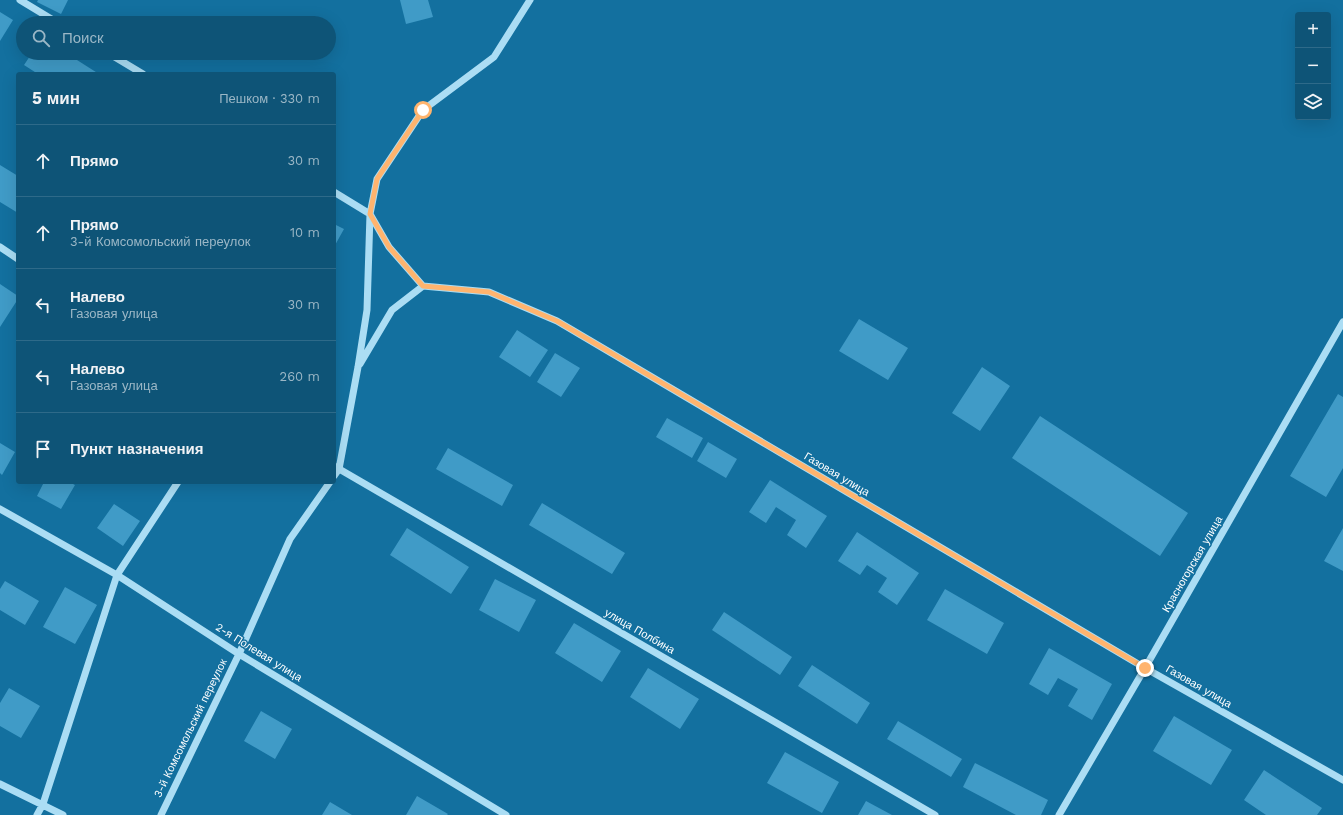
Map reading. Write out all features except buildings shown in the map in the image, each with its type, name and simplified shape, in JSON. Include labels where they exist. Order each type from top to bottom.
[{"type":"street","points":[[20,0],[46,16]]},
{"type":"street","points":[[336,467],[358,367],[367,310],[370,214],[377,179],[423,110],[494,57],[530,0]]},
{"type":"street","points":[[120,60],[140,72]]},
{"type":"street","points":[[336,193],[370,214],[389,247],[423,286],[392,310],[358,367]]},
{"type":"street","points":[[0,247],[16,258]]},
{"type":"street","name":"Газовая улица","points":[[423,286],[489,292],[557,321],[1145,668],[1343,780]]},
{"type":"street","name":"Красногорская улица","points":[[1059,815],[1343,322]]},
{"type":"street","name":"улица Полбина","points":[[336,467],[935,815]]},
{"type":"street","points":[[37,815],[43,804],[117,575],[177,484]]},
{"type":"street","name":"3-й Комсомольский переулок","points":[[161,815],[239,654],[290,539],[329,484]]},
{"type":"street","name":"2-я Полевая улица","points":[[0,509],[117,575],[239,654],[506,815]]},
{"type":"street","points":[[0,784],[43,804],[62,815]]},
{"type":"route","points":[[423,110],[377,179],[370,214],[389,247],[423,286],[489,292],[557,321],[1145,668]]}]
